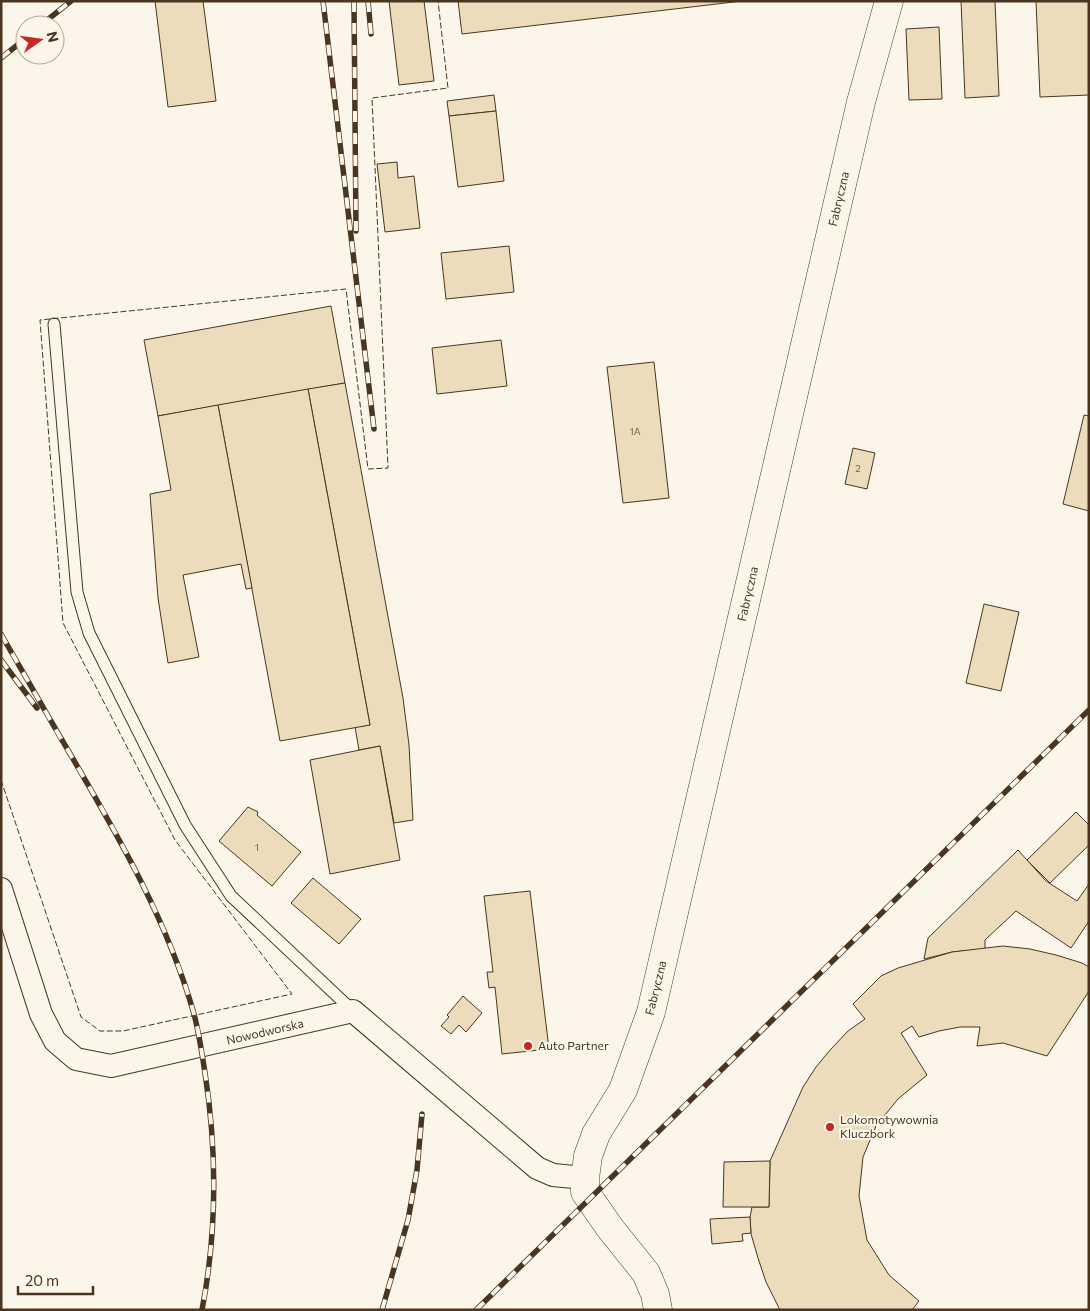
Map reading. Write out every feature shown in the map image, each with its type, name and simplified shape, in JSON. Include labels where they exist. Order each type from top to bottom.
[{"type":"street","name":"Fabryczna","points":[[585,1178],[588,1156],[596,1134],[622,1090],[651,1012],[861,102],[889,1]]},
{"type":"street","name":"Nowodworska","points":[[1,890],[41,1014],[55,1041],[76,1059],[110,1066],[353,1011]]},
{"type":"street","points":[[353,1011],[537,1168],[553,1175],[585,1178],[586,1192],[610,1228],[646,1274],[655,1294],[658,1310]]},
{"type":"lane","points":[[54,324],[77,592],[89,633],[185,825],[231,896],[353,1011]]},
{"type":"building","points":[[155,1],[203,1],[216,101],[168,107]]},
{"type":"building","points":[[389,1],[424,1],[434,81],[399,85]]},
{"type":"building","points":[[458,1],[742,1],[462,34]]},
{"type":"building","points":[[961,1],[995,1],[999,96],[965,98]]},
{"type":"building","points":[[1036,1],[1089,1],[1089,95],[1040,97]]},
{"type":"building","points":[[939,27],[942,99],[909,100],[906,29]]},
{"type":"building","points":[[494,95],[496,111],[449,116],[447,101]]},
{"type":"building","points":[[496,111],[504,181],[458,187],[449,116]]},
{"type":"building","points":[[397,162],[398,178],[414,176],[420,228],[385,232],[377,164]]},
{"type":"building","points":[[509,246],[514,292],[446,299],[441,253]]},
{"type":"building","points":[[331,306],[345,383],[158,416],[144,340]]},
{"type":"building","points":[[501,340],[507,386],[437,394],[432,348]]},
{"type":"building","points":[[654,362],[669,498],[623,503],[607,367]]},
{"type":"building","points":[[345,383],[403,698],[409,745],[413,820],[394,823],[380,746],[359,750],[355,727],[370,725],[308,389]]},
{"type":"building","points":[[308,389],[370,725],[280,741],[218,405]]},
{"type":"building","points":[[218,405],[252,588],[246,589],[241,564],[183,575],[199,657],[168,663],[158,598],[150,494],[171,490],[158,416]]},
{"type":"building","points":[[1084,415],[1089,416],[1089,511],[1063,504]]},
{"type":"building","points":[[853,448],[875,453],[867,489],[845,484]]},
{"type":"building","points":[[984,604],[1019,612],[1001,691],[966,683]]},
{"type":"building","points":[[380,746],[400,860],[330,874],[310,760]]},
{"type":"building","points":[[248,807],[258,812],[257,815],[301,852],[272,886],[219,841]]},
{"type":"building","points":[[1076,812],[1089,825],[1089,845],[1050,883],[1027,860]]},
{"type":"building","points":[[1018,850],[1046,881],[1077,901],[1089,884],[1089,921],[1071,948],[1016,911],[985,940],[985,949],[952,952],[924,959],[928,938]]},
{"type":"building","points":[[313,878],[361,919],[339,944],[291,903]]},
{"type":"building","points":[[530,891],[549,1049],[502,1054],[495,987],[489,988],[487,972],[493,972],[484,896]]},
{"type":"building","name":"Lokomotywownia Kluczbork","points":[[1003,946],[1030,949],[1082,963],[1089,967],[1089,991],[1047,1056],[1003,1043],[977,1046],[980,1027],[960,1027],[919,1037],[912,1026],[901,1033],[927,1075],[898,1099],[876,1126],[863,1157],[859,1196],[867,1240],[889,1275],[919,1301],[912,1310],[780,1310],[766,1282],[751,1234],[750,1217],[752,1207],[769,1207],[770,1161],[803,1087],[831,1049],[848,1031],[865,1019],[853,1004],[881,976],[898,968],[952,952]]},
{"type":"building","points":[[463,996],[482,1013],[466,1032],[459,1025],[451,1034],[441,1026],[449,1017],[447,1015]]},
{"type":"building","points":[[770,1161],[769,1207],[723,1207],[724,1162]]},
{"type":"building","points":[[750,1217],[751,1233],[742,1234],[743,1241],[712,1244],[710,1219]]},
{"type":"railway","points":[[54,15],[71,1]]},
{"type":"railway","points":[[323,1],[374,429]]},
{"type":"railway","points":[[354,1],[356,231]]},
{"type":"railway","points":[[368,1],[371,34]]},
{"type":"railway","points":[[1,58],[15,47]]},
{"type":"railway","points":[[1,634],[140,879],[170,945],[194,1014],[202,1051],[209,1102],[214,1192],[207,1281],[202,1310]]},
{"type":"railway","points":[[1,660],[37,708]]},
{"type":"railway","points":[[476,1310],[1089,710]]},
{"type":"railway","points":[[382,1310],[408,1220],[417,1170],[422,1114]]},
{"type":"fence","points":[[1,780],[81,1017],[100,1031],[123,1031],[292,994],[175,840],[63,623],[40,320],[346,289],[368,469],[388,468],[372,98],[448,88],[438,1]]},
{"type":"place","name":"Auto Partner","points":[[528,1046]]},
{"type":"place","name":"Lokomotywownia Kluczbork","points":[[830,1127]]}]
